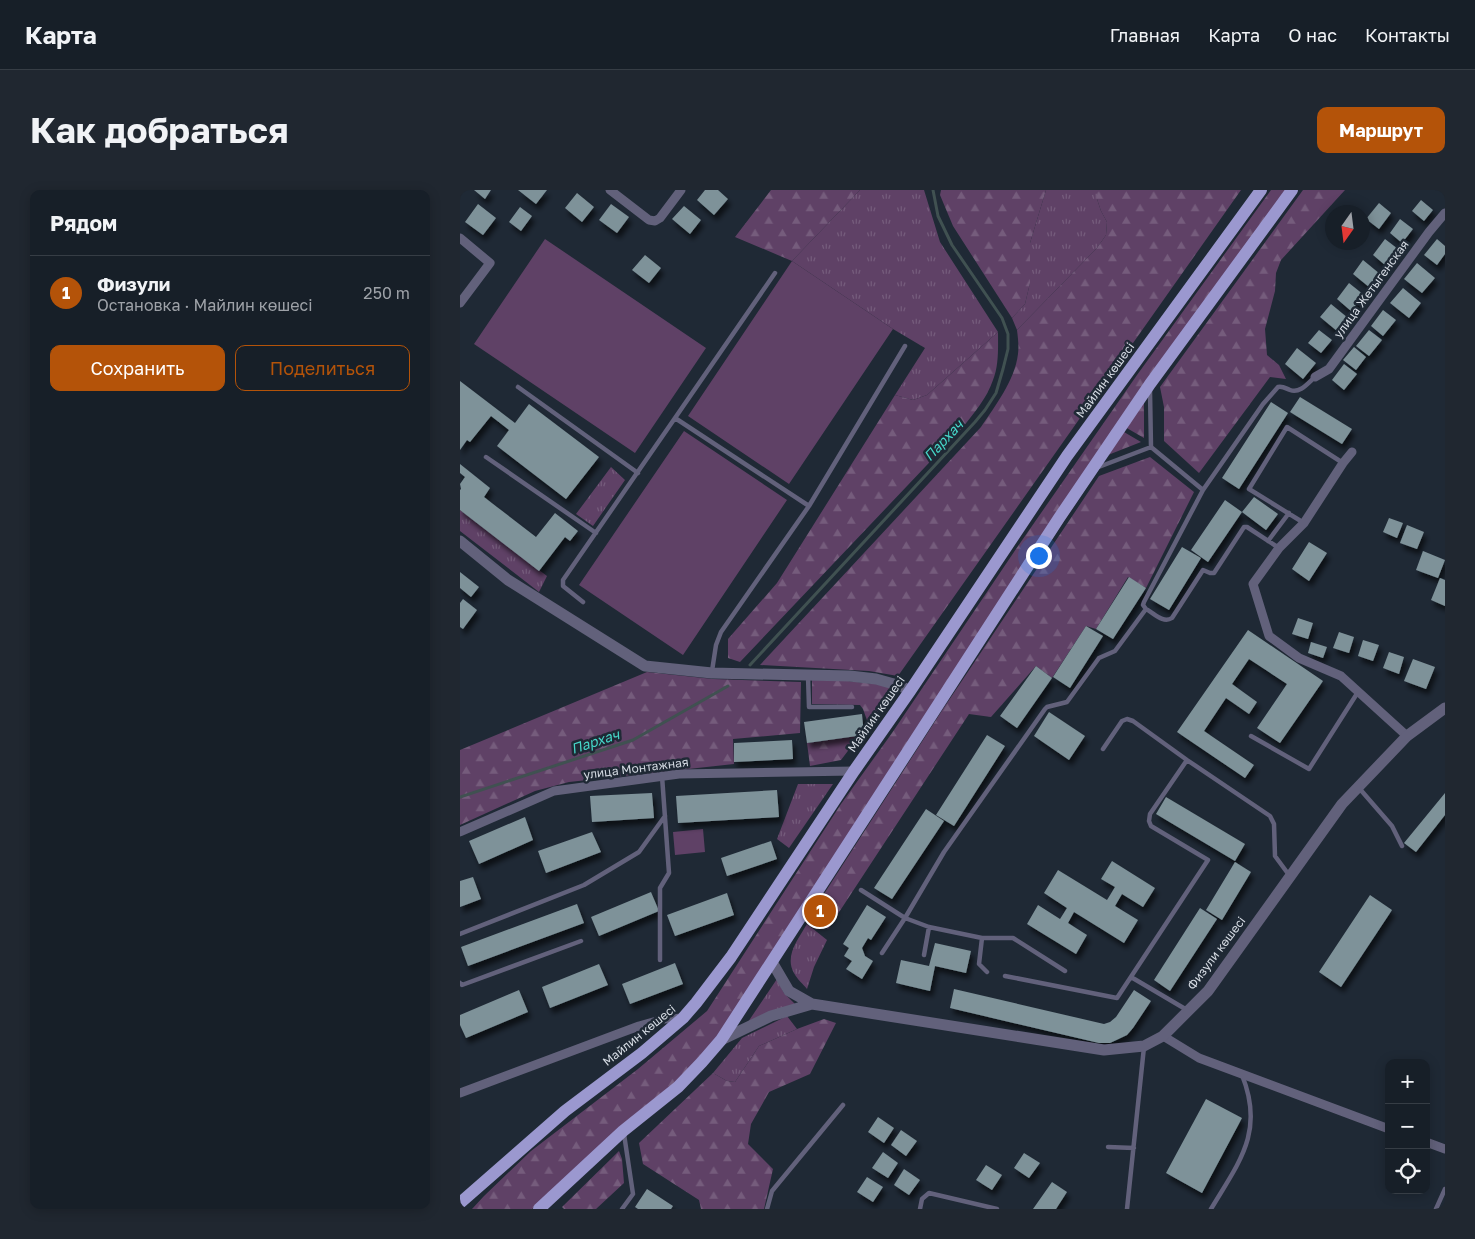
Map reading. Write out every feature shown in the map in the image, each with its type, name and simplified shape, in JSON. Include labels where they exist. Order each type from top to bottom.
[{"type":"main road","name":"Майлин көшесі","points":[[460,1203],[565,1111],[642,1053],[684,1018],[731,957],[1067,456],[1261,190]]},
{"type":"main road","points":[[539,1209],[623,1131],[678,1087],[721,1040],[1091,470],[1150,384],[1292,190]]},
{"type":"street","points":[[610,190],[649,220],[655,221],[660,218],[681,190]]},
{"type":"street","name":"улица Жетыгенская","points":[[1315,377],[1329,369],[1429,232],[1445,213]]},
{"type":"street","points":[[460,238],[490,263],[460,303]]},
{"type":"street","points":[[1352,452],[1304,523],[1279,548],[1253,584],[1269,636],[1299,658],[1341,676],[1407,736]]},
{"type":"street","points":[[460,541],[508,580],[645,666],[712,672],[850,676],[876,679],[901,686],[910,691]]},
{"type":"street","name":"Физули көшесі","points":[[812,1004],[1104,1050],[1144,1046],[1163,1036],[1208,991],[1342,804],[1407,736],[1445,708]]},
{"type":"street","name":"улица Монтажная","points":[[460,832],[554,791],[679,774],[854,771]]},
{"type":"street","points":[[772,962],[789,991],[812,1004]]},
{"type":"street","points":[[721,1040],[771,1016],[812,1004]]},
{"type":"street","points":[[460,1093],[639,1026],[664,1019],[684,1018]]},
{"type":"street","points":[[1163,1036],[1199,1058],[1385,1127]]},
{"type":"street","points":[[1430,1143],[1445,1149]]},
{"type":"lane","points":[[583,602],[563,586],[562,582],[775,273]]},
{"type":"lane","points":[[712,672],[716,645],[721,632],[809,506],[905,346]]},
{"type":"lane","points":[[1279,548],[1247,527],[1244,527],[1214,572],[1210,573],[1203,570],[1172,618],[1164,620],[1143,605],[1203,490],[1263,404],[1278,387],[1282,386],[1298,391],[1315,377]]},
{"type":"lane","points":[[1150,384],[1151,447],[1203,490]]},
{"type":"lane","points":[[518,387],[638,473]]},
{"type":"lane","points":[[676,418],[809,506]]},
{"type":"lane","points":[[1304,523],[1250,490],[1249,487],[1287,427],[1343,463]]},
{"type":"lane","points":[[1091,470],[1151,447]]},
{"type":"lane","points":[[486,457],[596,533]]},
{"type":"lane","points":[[1268,541],[1289,514]]},
{"type":"lane","points":[[882,953],[906,918],[944,852],[1045,709],[1067,702],[1099,658],[1115,651],[1146,608]]},
{"type":"lane","points":[[808,674],[809,707],[852,706]]},
{"type":"lane","points":[[1251,736],[1309,769],[1358,692]]},
{"type":"lane","points":[[1103,748],[1122,721],[1133,721],[1270,816],[1274,824],[1275,856],[1290,876]]},
{"type":"lane","points":[[1006,976],[1117,998],[1208,860],[1151,826],[1149,820],[1150,814],[1187,760]]},
{"type":"lane","points":[[660,960],[660,888],[669,873],[662,776]]},
{"type":"lane","points":[[1358,787],[1392,826],[1402,846]]},
{"type":"lane","points":[[460,934],[584,885],[640,852],[665,816]]},
{"type":"lane","points":[[861,890],[906,918],[929,927],[982,938],[1013,938],[1065,971]]},
{"type":"lane","points":[[924,955],[929,927]]},
{"type":"lane","points":[[982,938],[980,964],[987,972]]},
{"type":"lane","points":[[460,983],[462,985],[581,941]]},
{"type":"lane","points":[[1131,977],[1188,1011]]},
{"type":"lane","points":[[1127,1209],[1144,1046]]},
{"type":"lane","points":[[1211,1209],[1240,1160],[1250,1133],[1251,1108],[1248,1092],[1241,1074]]},
{"type":"lane","points":[[767,1209],[772,1191],[843,1105]]},
{"type":"lane","points":[[622,1209],[633,1194],[623,1131]]},
{"type":"lane","points":[[1108,1146],[1134,1148]]},
{"type":"lane","points":[[1436,1209],[1445,1189]]},
{"type":"lane","points":[[920,1209],[922,1198],[928,1193],[997,1209]]},
{"type":"green space","points":[[771,190],[860,190],[792,261],[735,237]]},
{"type":"green space","points":[[860,190],[924,190],[940,242],[998,332],[927,395],[913,400],[895,395],[925,348],[893,329],[792,261]]},
{"type":"green space","points":[[941,190],[1046,190],[1030,243],[1030,283],[1025,304],[1012,318],[953,226],[940,195]]},
{"type":"green space","points":[[1046,190],[1097,190],[1097,199],[1107,222],[1106,235],[1097,248],[1017,330],[1012,318],[1025,304],[1030,283],[1030,243]]},
{"type":"green space","points":[[1097,190],[1241,190],[898,676],[869,671],[760,665],[981,427],[1004,392],[1013,373],[1018,351],[1017,330],[1097,248],[1106,235],[1107,222],[1097,199]]},
{"type":"green space","points":[[1271,190],[1286,190],[718,1037],[670,1088],[620,1128],[532,1209],[472,1209],[531,1151],[638,1069],[707,1011],[841,804],[892,733],[1016,549],[1137,375]]},
{"type":"green space","points":[[1303,190],[1345,190],[1331,205],[1325,205],[1325,212],[1281,260],[1276,273],[1275,291],[1265,329],[1267,355],[1279,365],[1286,379],[1270,377],[1199,473],[1164,441],[1164,407],[1160,387]]},
{"type":"green space","points":[[545,239],[706,348],[635,453],[474,344]]},
{"type":"green space","points":[[792,261],[893,329],[789,484],[688,416]]},
{"type":"green space","points":[[998,332],[997,362],[993,380],[984,399],[963,427],[740,662],[728,658],[728,639],[777,583],[895,395],[913,400],[927,395]]},
{"type":"green space","points":[[1144,401],[1144,438],[1125,427]]},
{"type":"green space","points":[[684,431],[787,500],[683,655],[579,585]]},
{"type":"green space","points":[[1124,432],[1141,442],[1108,455]]},
{"type":"green space","points":[[1150,457],[1194,492],[1146,588],[1128,577],[1096,629],[1086,626],[1052,678],[1036,666],[991,717],[969,714],[828,929],[813,911],[943,709],[1099,476]]},
{"type":"green space","points":[[611,467],[625,480],[593,526],[576,514]]},
{"type":"green space","points":[[460,510],[547,576],[539,592],[460,531]]},
{"type":"green space","points":[[647,672],[713,679],[801,682],[800,733],[733,739],[734,764],[569,782],[535,791],[460,825],[460,750]]},
{"type":"green space","points":[[812,677],[884,685],[895,689],[869,726],[860,705],[812,704]]},
{"type":"green space","points":[[864,735],[857,739],[841,760],[810,766],[807,743]]},
{"type":"green space","points":[[798,784],[833,784],[789,848],[777,839]]},
{"type":"green space","points":[[703,829],[705,852],[675,855],[673,832]]},
{"type":"green space","points":[[807,924],[827,940],[814,967],[807,989],[794,973],[791,967],[791,960],[794,947]]},
{"type":"green space","points":[[777,979],[784,993],[796,1005],[748,1022]]},
{"type":"green space","points":[[787,1016],[797,1029],[759,1046],[735,1082],[727,1081],[713,1073],[742,1038]]},
{"type":"green space","points":[[824,1019],[836,1023],[810,1074],[769,1092],[751,1124],[748,1144],[773,1169],[764,1209],[701,1209],[699,1200],[643,1164],[639,1143],[713,1073],[727,1081],[735,1082],[759,1046]]},
{"type":"green space","points":[[619,1151],[622,1159],[624,1183],[596,1209],[564,1209],[562,1207]]},
{"type":"building","points":[[474,190],[491,190],[485,199]]},
{"type":"building","points":[[518,190],[547,190],[536,204]]},
{"type":"building","points":[[705,190],[718,190],[728,199],[714,215],[697,200]]},
{"type":"building","points":[[577,193],[594,207],[582,222],[565,208]]},
{"type":"building","points":[[1421,200],[1433,210],[1424,221],[1412,211]]},
{"type":"building","points":[[1379,203],[1391,213],[1379,229],[1370,222],[1370,214]]},
{"type":"building","points":[[478,204],[496,218],[483,235],[465,222]]},
{"type":"building","points":[[611,204],[629,217],[617,233],[599,220]]},
{"type":"building","points":[[684,206],[701,220],[690,234],[672,219]]},
{"type":"building","points":[[520,207],[532,216],[521,231],[509,222]]},
{"type":"building","points":[[1400,219],[1413,229],[1402,243],[1390,233]]},
{"type":"building","points":[[1385,239],[1398,249],[1385,265],[1373,255]]},
{"type":"building","points":[[1437,239],[1445,246],[1445,254],[1437,265],[1424,255]]},
{"type":"building","points":[[645,255],[661,268],[649,283],[632,270]]},
{"type":"building","points":[[1363,260],[1380,274],[1369,287],[1353,274]]},
{"type":"building","points":[[1417,263],[1435,278],[1422,293],[1404,279]]},
{"type":"building","points":[[1349,283],[1364,295],[1351,311],[1337,299]]},
{"type":"building","points":[[1403,288],[1421,303],[1409,318],[1390,303]]},
{"type":"building","points":[[1331,304],[1348,318],[1337,331],[1320,317]]},
{"type":"building","points":[[1383,310],[1396,320],[1383,336],[1371,326]]},
{"type":"building","points":[[1319,330],[1332,340],[1321,353],[1308,343]]},
{"type":"building","points":[[1369,330],[1382,340],[1369,356],[1356,346]]},
{"type":"building","points":[[1354,347],[1366,357],[1356,370],[1343,360]]},
{"type":"building","points":[[1297,348],[1316,363],[1303,379],[1285,364]]},
{"type":"building","points":[[1344,364],[1357,374],[1344,390],[1332,380]]},
{"type":"building","points":[[460,381],[515,423],[529,404],[599,457],[566,499],[497,446],[509,430],[491,416],[470,442],[467,440],[460,450]]},
{"type":"building","points":[[1300,397],[1352,429],[1342,444],[1290,412]]},
{"type":"building","points":[[1271,402],[1288,413],[1239,489],[1222,478]]},
{"type":"building","points":[[460,464],[490,488],[484,497],[536,537],[555,513],[578,531],[570,541],[565,537],[539,571],[460,510],[460,484],[465,477],[460,473]]},
{"type":"building","points":[[1254,497],[1278,514],[1266,530],[1242,512]]},
{"type":"building","points":[[1225,500],[1242,512],[1208,562],[1191,550]]},
{"type":"building","points":[[1389,518],[1403,523],[1397,538],[1383,532]]},
{"type":"building","points":[[1407,525],[1424,532],[1417,549],[1400,543]]},
{"type":"building","points":[[1309,542],[1327,553],[1309,581],[1292,569]]},
{"type":"building","points":[[1182,547],[1201,558],[1169,610],[1150,599]]},
{"type":"building","points":[[1423,551],[1445,560],[1438,578],[1416,570]]},
{"type":"building","points":[[460,572],[479,587],[471,597],[460,588]]},
{"type":"building","points":[[1129,577],[1146,588],[1113,639],[1096,629]]},
{"type":"building","points":[[1440,578],[1445,580],[1445,606],[1431,600]]},
{"type":"building","points":[[463,599],[477,610],[463,629],[460,627],[460,603]]},
{"type":"building","points":[[1298,618],[1313,623],[1308,639],[1292,634]]},
{"type":"building","points":[[1086,626],[1103,636],[1070,688],[1053,677]]},
{"type":"building","points":[[1248,630],[1323,681],[1280,743],[1257,728],[1287,684],[1249,659],[1232,684],[1257,702],[1249,714],[1226,698],[1204,731],[1254,765],[1245,778],[1177,732]]},
{"type":"building","points":[[1339,632],[1354,637],[1349,653],[1333,648]]},
{"type":"building","points":[[1363,640],[1379,645],[1373,661],[1358,656]]},
{"type":"building","points":[[1311,642],[1327,647],[1323,658],[1308,653]]},
{"type":"building","points":[[1389,652],[1404,657],[1399,674],[1383,668]]},
{"type":"building","points":[[1413,659],[1435,667],[1426,689],[1404,681]]},
{"type":"building","points":[[1036,666],[1052,678],[1017,728],[1000,716]]},
{"type":"building","points":[[1049,712],[1085,736],[1069,760],[1034,736]]},
{"type":"building","points":[[862,714],[864,735],[807,743],[804,722]]},
{"type":"building","points":[[987,735],[1005,746],[954,826],[936,815]]},
{"type":"building","points":[[792,740],[793,759],[734,762],[734,743]]},
{"type":"building","points":[[777,790],[779,817],[678,823],[676,796]]},
{"type":"building","points":[[652,793],[654,818],[592,822],[590,796]]},
{"type":"building","points":[[1445,793],[1445,815],[1416,852],[1404,843]]},
{"type":"building","points":[[1166,797],[1245,844],[1235,861],[1156,814]]},
{"type":"building","points":[[926,809],[944,821],[892,899],[874,888]]},
{"type":"building","points":[[525,817],[533,840],[479,864],[469,841]]},
{"type":"building","points":[[592,832],[601,852],[546,873],[538,851]]},
{"type":"building","points":[[771,841],[777,859],[727,876],[721,858]]},
{"type":"building","points":[[1112,861],[1155,888],[1143,907],[1122,894],[1115,906],[1138,920],[1124,943],[1074,912],[1068,923],[1087,935],[1076,954],[1027,924],[1038,905],[1060,919],[1067,908],[1044,893],[1058,870],[1107,900],[1115,887],[1101,879]]},
{"type":"building","points":[[1235,862],[1251,872],[1222,920],[1206,910]]},
{"type":"building","points":[[473,877],[481,899],[460,907],[460,881]]},
{"type":"building","points":[[651,892],[659,911],[599,936],[591,917]]},
{"type":"building","points":[[727,893],[734,915],[675,936],[667,915]]},
{"type":"building","points":[[1370,895],[1392,910],[1341,987],[1319,972]]},
{"type":"building","points":[[577,904],[584,923],[468,966],[461,947]]},
{"type":"building","points":[[867,905],[886,917],[871,940],[868,938],[862,948],[865,956],[873,961],[862,979],[846,969],[852,961],[844,956],[849,948],[843,944]]},
{"type":"building","points":[[1200,908],[1217,919],[1170,991],[1154,980]]},
{"type":"building","points":[[935,943],[971,951],[966,973],[935,966],[930,991],[896,983],[901,960],[929,966]]},
{"type":"building","points":[[675,963],[683,984],[630,1004],[622,984]]},
{"type":"building","points":[[599,964],[608,985],[550,1008],[542,987]]},
{"type":"building","points":[[954,989],[1104,1024],[1116,1017],[1134,990],[1151,1001],[1127,1035],[1110,1043],[1099,1043],[950,1008]]},
{"type":"building","points":[[519,990],[528,1012],[466,1038],[460,1025],[460,1015]]},
{"type":"building","points":[[1206,1099],[1242,1118],[1202,1193],[1166,1173]]},
{"type":"building","points":[[878,1117],[894,1128],[884,1143],[868,1132]]},
{"type":"building","points":[[901,1130],[917,1141],[906,1156],[891,1145]]},
{"type":"building","points":[[883,1152],[898,1163],[888,1178],[872,1168]]},
{"type":"building","points":[[1024,1153],[1040,1163],[1029,1178],[1014,1168]]},
{"type":"building","points":[[986,1165],[1002,1175],[992,1190],[976,1180]]},
{"type":"building","points":[[904,1169],[920,1180],[909,1195],[894,1185]]},
{"type":"building","points":[[867,1177],[883,1187],[873,1202],[857,1192]]},
{"type":"building","points":[[1052,1182],[1067,1192],[1056,1209],[1033,1209]]},
{"type":"building","points":[[647,1189],[673,1206],[671,1209],[638,1209],[635,1207]]},
{"type":"waterway","name":"Пархач","points":[[750,665],[975,422],[996,393],[1008,349],[1008,334],[1002,318],[952,245],[938,216],[933,190]]},
{"type":"waterway","name":"Пархач","points":[[460,797],[633,740],[728,686]]},
{"type":"place","name":"Физули","points":[[820,911]]}]
